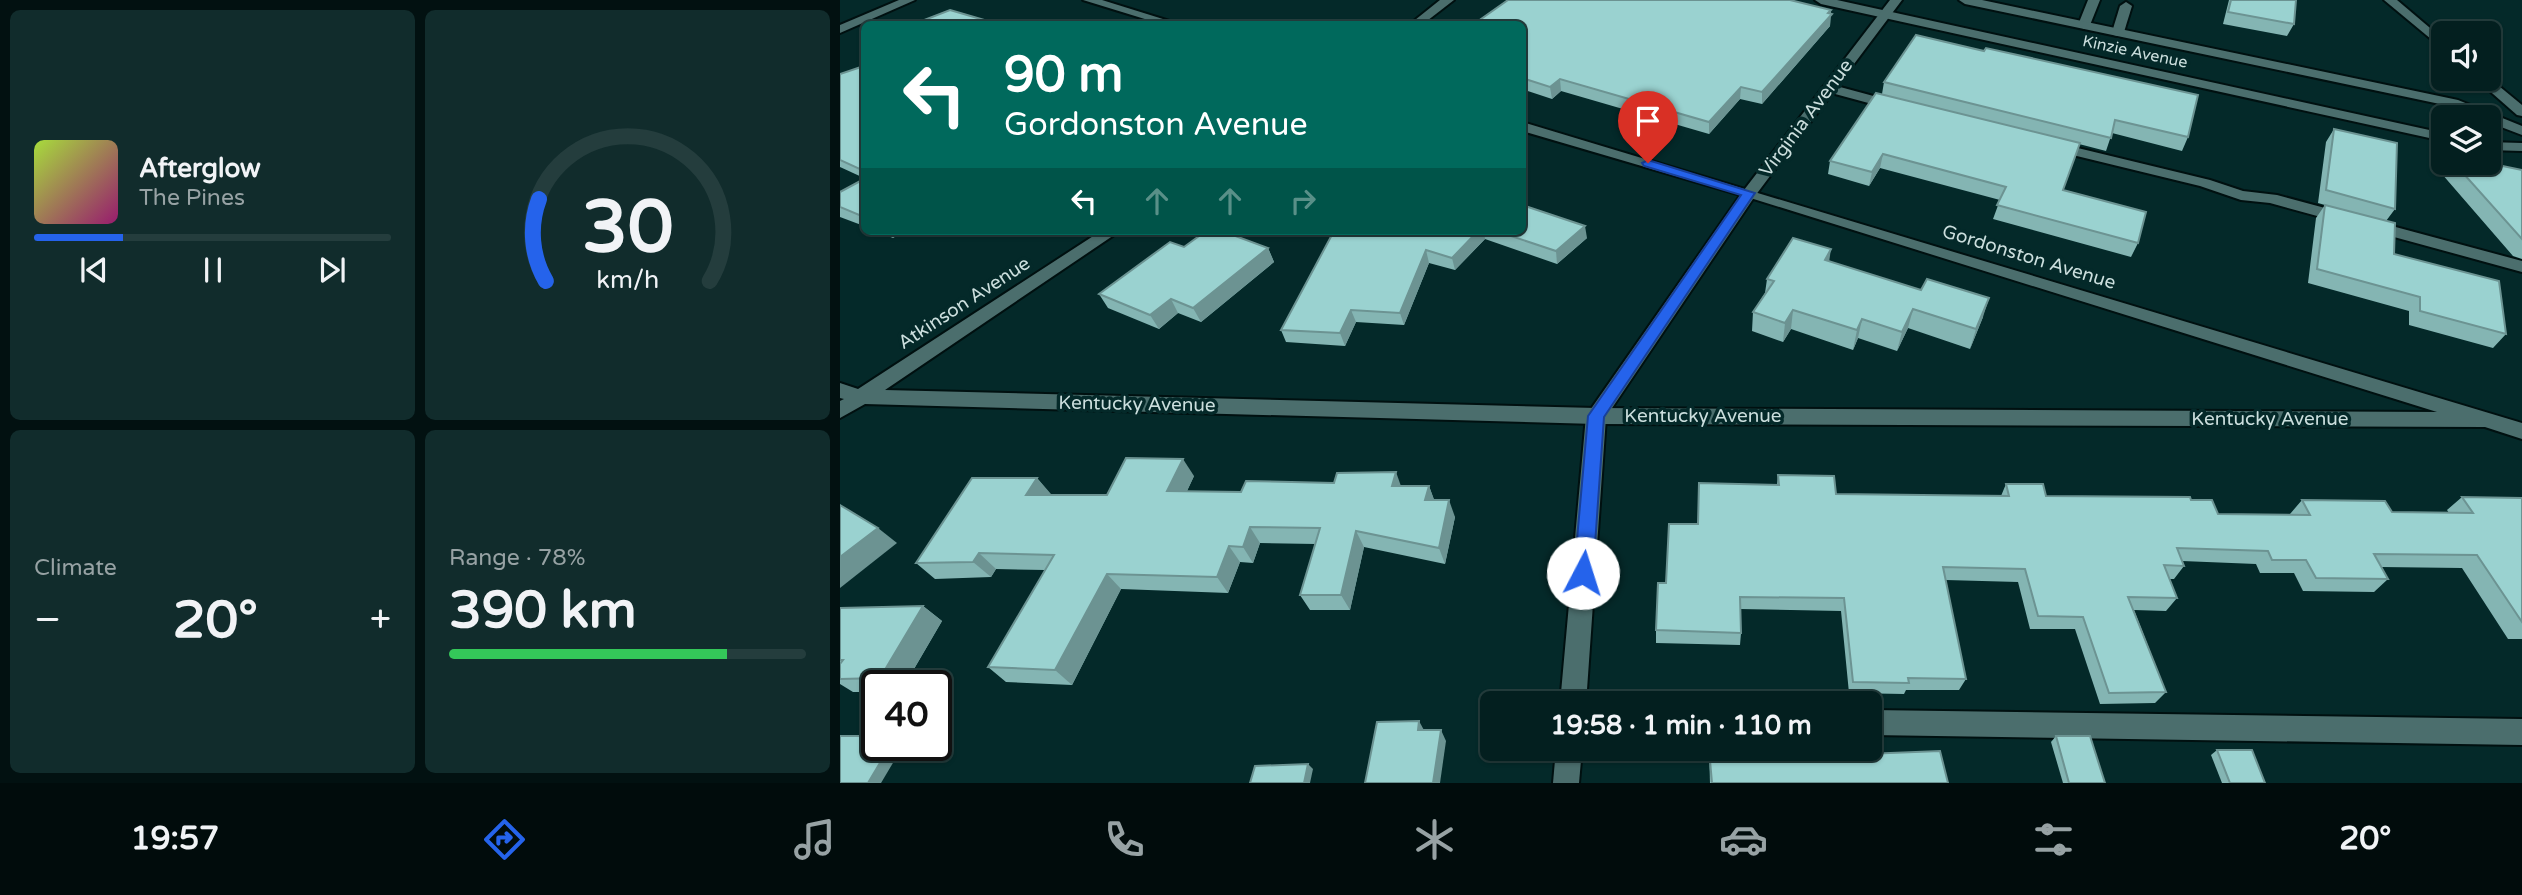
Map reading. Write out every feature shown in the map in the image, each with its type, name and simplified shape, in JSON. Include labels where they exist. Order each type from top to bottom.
[{"type":"street","points":[[840,29],[909,0]]},
{"type":"street","points":[[1089,0],[1162,21]]},
{"type":"street","points":[[1420,21],[1448,0]]},
{"type":"street","name":"Kinzie Avenue","points":[[1821,0],[1890,7],[2431,134]]},
{"type":"street","name":"Kinzie Avenue","points":[[1965,0],[2458,104],[2522,131]]},
{"type":"street","points":[[2084,25],[2094,0]]},
{"type":"street","points":[[2390,0],[2431,35]]},
{"type":"street","points":[[2118,32],[2126,6]]},
{"type":"street","name":"Virginia Avenue","points":[[1574,691],[1596,416],[1749,193],[1890,7]]},
{"type":"street","points":[[1829,88],[1918,112]]},
{"type":"street","points":[[2497,91],[2522,112]]},
{"type":"street","name":"Gordonston Avenue","points":[[1526,127],[1749,193],[2522,431]]},
{"type":"street","points":[[2035,142],[2205,183],[2241,195],[2271,198],[2522,267]]},
{"type":"street","points":[[2501,146],[2522,147]]},
{"type":"street","name":"Atkinson Avenue","points":[[840,411],[1106,235]]},
{"type":"street","name":"Kentucky Avenue","points":[[840,390],[859,397],[1596,416],[2484,420]]},
{"type":"street","points":[[1882,722],[2522,732]]},
{"type":"street","points":[[1566,783],[1568,761]]},
{"type":"building","points":[[1508,0],[1790,0],[1831,10],[1828,13],[1832,14],[1762,92],[1741,87],[1709,122],[1560,79],[1550,87],[1526,79],[1526,21],[1478,21]]},
{"type":"building","points":[[2231,0],[2296,0],[2294,24],[2228,12]]},
{"type":"building","points":[[950,10],[988,21],[922,21]]},
{"type":"building","points":[[1916,35],[2198,95],[2188,137],[2115,120],[2111,138],[1884,82]]},
{"type":"building","points":[[861,67],[861,170],[840,160],[840,74]]},
{"type":"building","points":[[1876,93],[2080,143],[2063,190],[2146,212],[2138,243],[1997,205],[2006,187],[1883,154],[1872,172],[1830,161]]},
{"type":"building","points":[[2334,129],[2397,143],[2395,209],[2326,190]]},
{"type":"building","points":[[2501,166],[2522,170],[2522,239],[2465,175],[2501,175]]},
{"type":"building","points":[[861,181],[861,216],[840,207],[840,192]]},
{"type":"building","points":[[2325,205],[2395,223],[2394,254],[2499,281],[2506,334],[2420,311],[2420,297],[2317,269]]},
{"type":"building","points":[[1526,206],[1585,226],[1556,251],[1508,235],[1526,235]]},
{"type":"building","points":[[1200,235],[1233,235],[1268,248],[1193,308],[1171,299],[1150,315],[1099,294],[1170,242],[1184,247]]},
{"type":"building","points":[[1332,235],[1474,235],[1452,258],[1426,250],[1400,313],[1351,310],[1340,333],[1281,330]]},
{"type":"building","points":[[1793,238],[1831,249],[1825,260],[1921,290],[1927,279],[1989,298],[1976,329],[1913,309],[1902,332],[1862,319],[1857,330],[1793,310],[1785,323],[1753,312],[1774,281],[1767,279]]},
{"type":"building","points":[[1126,458],[1183,459],[1167,491],[1241,492],[1246,481],[1334,483],[1337,473],[1396,472],[1392,486],[1429,486],[1425,500],[1449,500],[1439,548],[1356,531],[1341,595],[1300,595],[1320,528],[1250,527],[1243,547],[1229,546],[1217,577],[1107,574],[1055,670],[988,667],[1054,555],[979,553],[973,562],[916,563],[972,478],[1037,478],[1026,495],[1107,495]]},
{"type":"building","points":[[1778,475],[1834,476],[1836,494],[2009,496],[2006,484],[2043,484],[2046,496],[2190,497],[2191,500],[2212,500],[2218,514],[2310,515],[2302,500],[2385,501],[2392,512],[2473,513],[2462,497],[2522,498],[2522,622],[2477,555],[2374,554],[2388,579],[2316,578],[2306,560],[2272,560],[2268,551],[2177,548],[2184,566],[2164,565],[2177,598],[2128,597],[2166,692],[2109,693],[2083,617],[2038,616],[2025,569],[1943,567],[1966,679],[1908,678],[1909,683],[1853,682],[1844,598],[1740,597],[1741,633],[1656,630],[1658,583],[1666,583],[1669,524],[1698,524],[1699,483],[1779,485]]},
{"type":"building","points":[[840,505],[878,528],[840,557]]},
{"type":"building","points":[[923,606],[885,670],[861,670],[861,678],[840,679],[840,664],[843,660],[840,660],[840,608]]},
{"type":"building","points":[[1419,721],[1418,730],[1441,730],[1433,783],[1365,783],[1377,722]]},
{"type":"building","points":[[840,736],[861,736],[861,761],[881,761],[868,783],[840,783]]},
{"type":"building","points":[[2056,736],[2090,736],[2105,783],[2069,783]]},
{"type":"building","points":[[2217,750],[2252,750],[2265,783],[2230,783]]},
{"type":"building","points":[[1940,751],[1948,783],[1712,783],[1710,761],[1882,761],[1882,753]]},
{"type":"building","points":[[1308,764],[1304,783],[1250,783],[1255,766]]},
{"type":"route","points":[[1583,573],[1596,416],[1749,193],[1648,163]]}]
